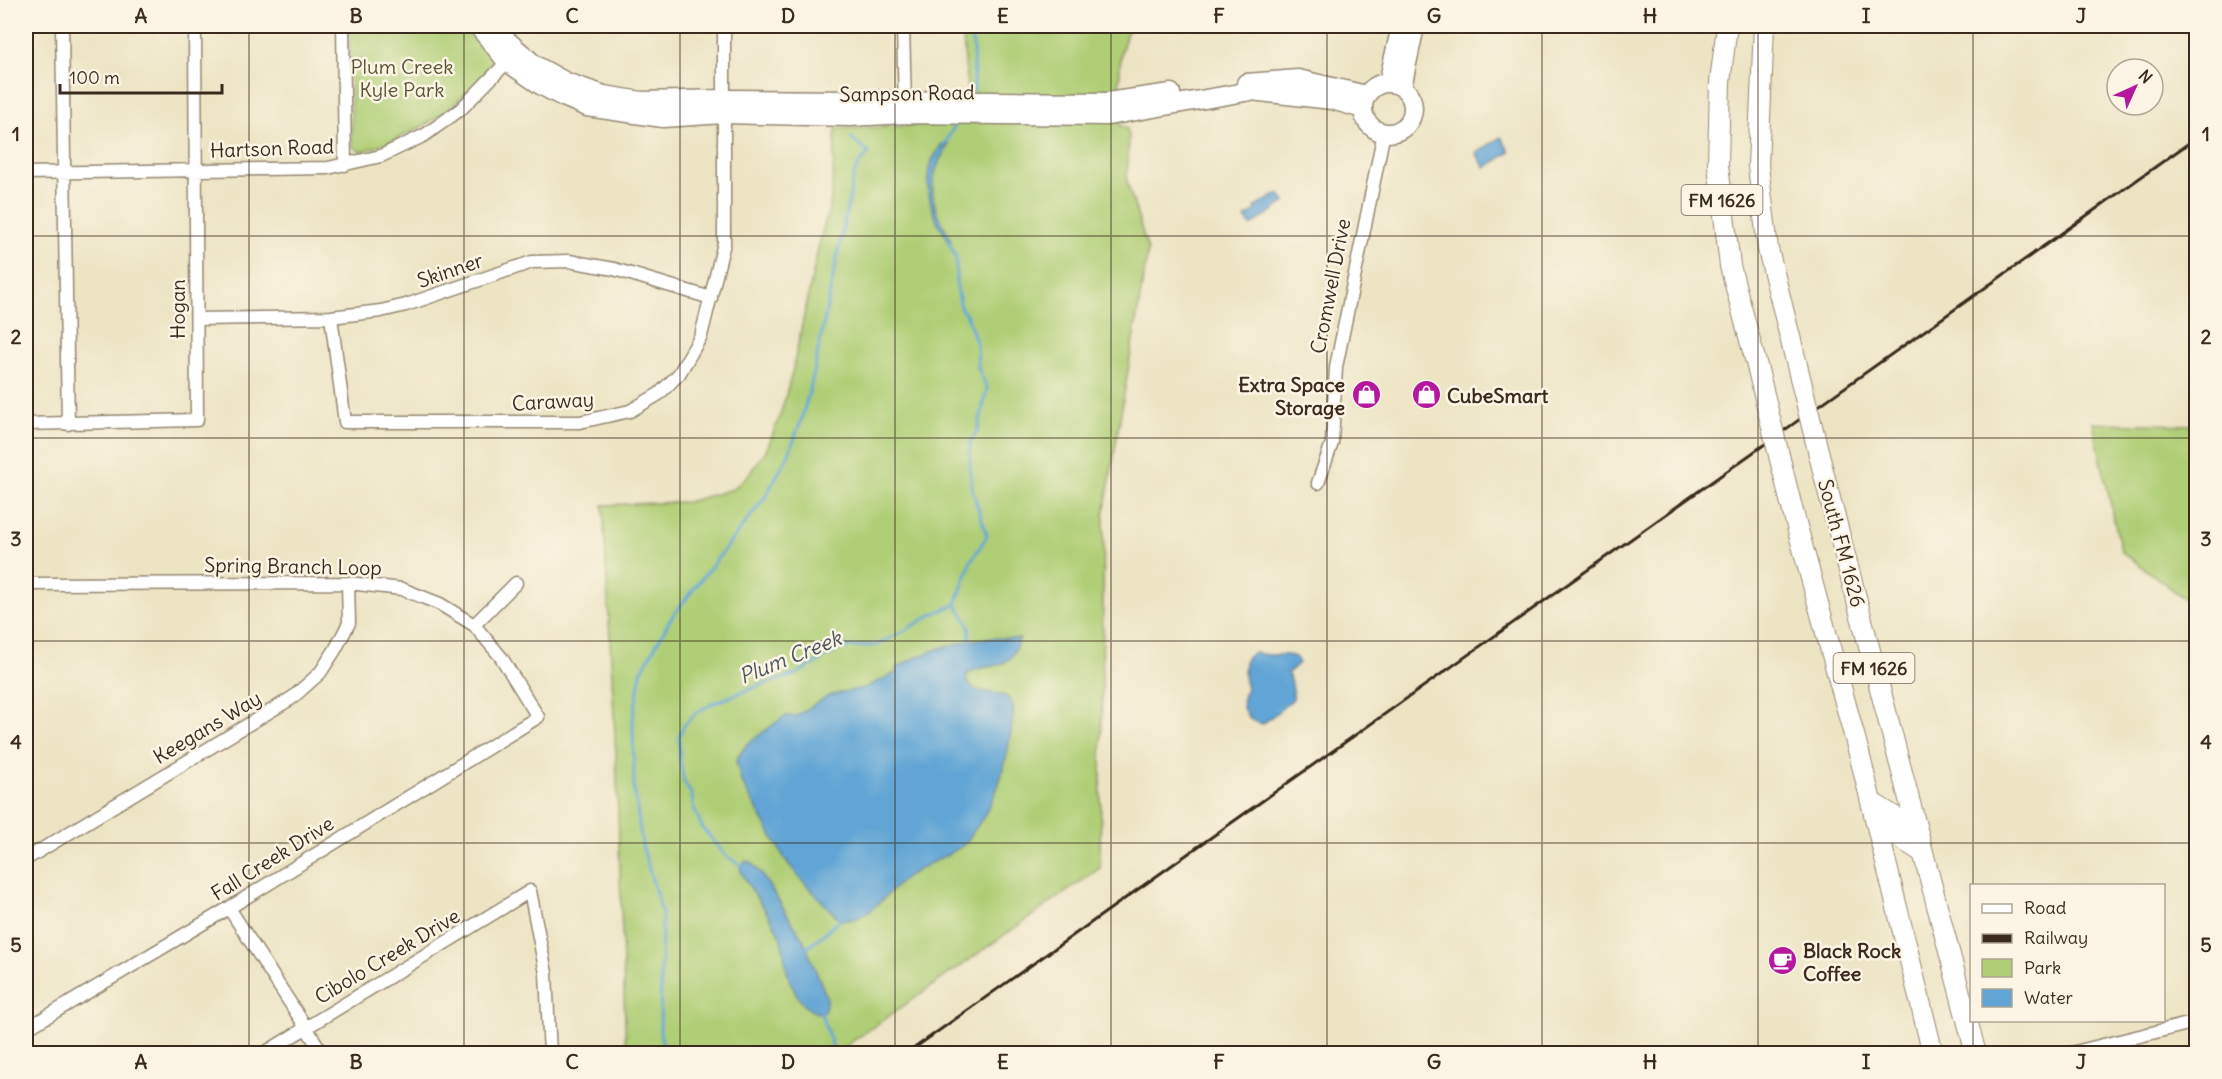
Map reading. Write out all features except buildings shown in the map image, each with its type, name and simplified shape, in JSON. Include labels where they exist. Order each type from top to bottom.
[{"type":"main road","name":"South FM 1626","points":[[1727,26],[1720,82],[1718,165],[1730,266],[1793,513],[1822,612],[1933,1053]]},
{"type":"main road","name":"South FM 1626","points":[[1764,26],[1758,166],[1768,249],[1826,483],[1976,1053]]},
{"type":"main road","points":[[1871,802],[1908,825],[1916,825]]},
{"type":"main road","points":[[1878,831],[1894,834],[1922,852]]},
{"type":"street","points":[[63,26],[68,424]]},
{"type":"street","name":"Hogan","points":[[26,424],[197,420],[195,26]]},
{"type":"street","points":[[343,26],[345,165]]},
{"type":"street","name":"Sampson Road","points":[[478,26],[513,56],[566,82],[604,96],[642,101],[724,107],[906,107],[1107,102],[1273,80],[1298,79],[1365,102]]},
{"type":"street","name":"Sampson Road","points":[[495,26],[513,56]]},
{"type":"street","name":"Caraway","points":[[331,317],[345,422],[580,422],[630,411],[659,394],[679,374],[701,336],[724,243],[724,26]]},
{"type":"street","points":[[903,26],[906,107]]},
{"type":"street","points":[[1395,85],[1401,26]]},
{"type":"street","points":[[1395,85],[1415,26]]},
{"type":"street","name":"Hartson Road","points":[[26,173],[328,168],[345,165],[381,156],[425,135],[461,109],[513,56]]},
{"type":"street","points":[[1395,85],[1408,92],[1413,106],[1410,120],[1399,130],[1384,132],[1369,124],[1365,102],[1376,86],[1395,85]]},
{"type":"street","name":"Cromwell Drive","points":[[1318,483],[1332,443],[1336,367],[1384,132]]},
{"type":"street","name":"Skinner","points":[[197,319],[331,317],[381,311],[406,305],[531,262],[569,261],[614,269],[711,298]]},
{"type":"street","name":"Spring Branch Loop","points":[[26,584],[348,583],[402,589],[440,604],[474,625],[501,657],[538,717]]},
{"type":"street","name":"Keegans Way","points":[[26,859],[292,698],[320,673],[335,650],[348,623],[348,583]]},
{"type":"street","points":[[474,625],[516,583]]},
{"type":"street","name":"Fall Creek Drive","points":[[26,1029],[229,908],[538,717]]},
{"type":"street","name":"Cibolo Creek Drive","points":[[263,1053],[530,891],[546,973],[550,1053]]},
{"type":"street","points":[[229,908],[323,1053]]},
{"type":"street","points":[[2067,1053],[2196,1022]]},
{"type":"green space","name":"Plum Creek Kyle Park","points":[[349,26],[476,26],[497,60],[467,92],[442,114],[407,134],[361,152],[352,146]]},
{"type":"green space","points":[[962,26],[1129,26],[1121,53],[1120,126],[1126,127],[1129,135],[1127,182],[1148,250],[1104,515],[1100,868],[836,1053],[626,1053],[616,755],[603,505],[687,502],[733,489],[748,475],[766,451],[780,416],[792,373],[819,244],[831,201],[836,129],[970,123]]},
{"type":"green space","points":[[2093,423],[2196,425],[2196,607],[2121,551]]},
{"type":"water","points":[[1501,137],[1510,152],[1485,168],[1476,153]]},
{"type":"water","points":[[942,144],[949,144],[936,169],[933,196],[938,215],[951,241],[948,242],[935,216],[928,189],[930,166]]},
{"type":"water","points":[[1279,193],[1285,202],[1251,226],[1245,218],[1256,210],[1255,207]]},
{"type":"water","points":[[987,638],[1020,639],[1012,655],[1006,661],[976,670],[966,676],[969,684],[975,689],[1008,698],[1012,705],[1013,717],[1002,775],[991,803],[962,846],[910,875],[867,913],[850,920],[840,920],[785,859],[741,781],[736,760],[746,745],[785,716],[796,716],[828,696],[867,687],[897,672],[896,668],[929,652]]},
{"type":"water","points":[[1254,652],[1296,657],[1299,663],[1288,673],[1293,699],[1263,724],[1251,719],[1243,706],[1247,688],[1244,677],[1245,662],[1246,658]]},
{"type":"water","points":[[745,861],[751,862],[762,875],[803,939],[827,998],[824,1012],[817,1013],[805,1006],[795,992],[787,971],[779,934],[742,874],[740,868]]},
{"type":"waterway","name":"Plum Creek","points":[[968,26],[973,45],[974,91]]},
{"type":"waterway","name":"Plum Creek","points":[[944,146],[956,123]]},
{"type":"waterway","points":[[665,1054],[660,1033],[662,914],[642,845],[634,788],[633,719],[641,672],[671,618],[764,499],[788,456],[812,381],[854,174],[858,165],[869,153],[851,138]]},
{"type":"waterway","name":"Plum Creek","points":[[742,866],[726,856],[702,827],[693,806],[692,795],[684,782],[680,760],[679,737],[684,725],[697,712],[714,703],[795,675],[842,648],[877,645],[956,604],[971,561],[987,536],[972,489],[970,469],[970,443],[978,430],[987,388],[978,368],[977,344],[967,316],[961,309],[956,282],[956,258],[948,239]]},
{"type":"waterway","points":[[956,604],[969,625],[970,640]]},
{"type":"waterway","points":[[807,948],[840,920]]},
{"type":"waterway","name":"Plum Creek","points":[[820,1010],[835,1054]]},
{"type":"railway","points":[[906,1054],[2196,138]]},
{"type":"place","name":"Extra Space Storage","points":[[1366,395]]},
{"type":"place","name":"CubeSmart","points":[[1426,395]]},
{"type":"place","name":"Black Rock Coffee","points":[[1782,961]]}]
